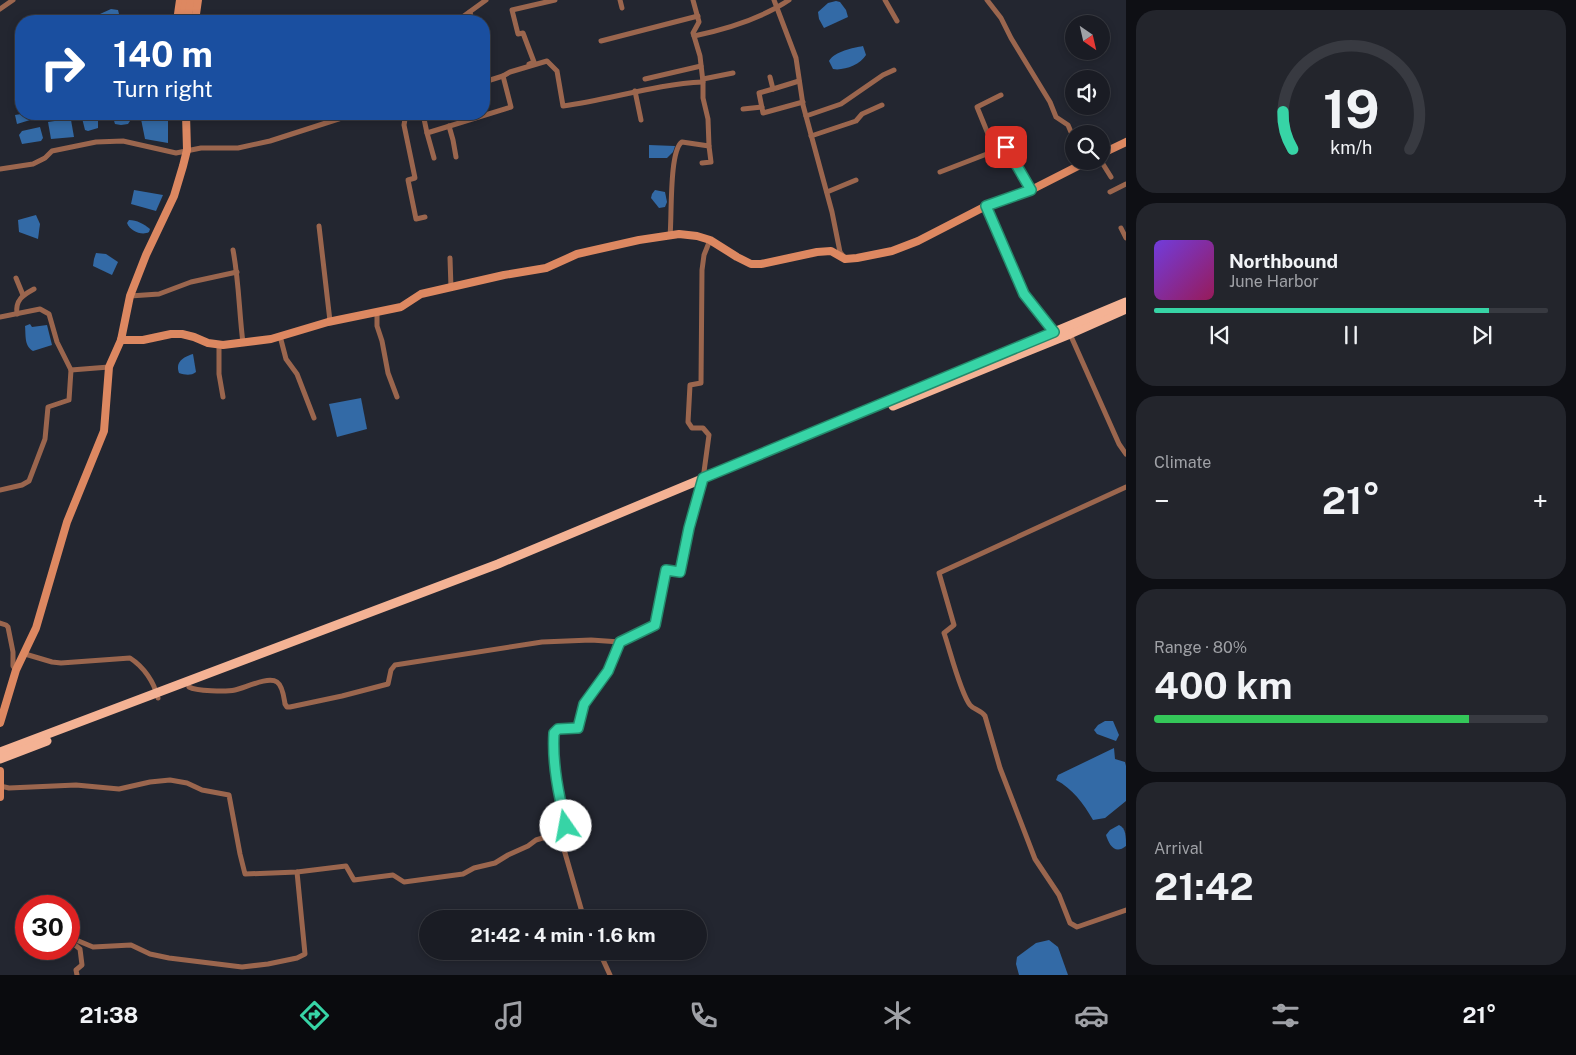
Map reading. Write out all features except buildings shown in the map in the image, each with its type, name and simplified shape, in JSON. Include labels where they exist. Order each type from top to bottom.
[{"type":"main road","points":[[0,759],[702,482],[1055,336],[1126,302]]},
{"type":"main road","points":[[1055,336],[1070,334],[1126,309]]},
{"type":"main road","points":[[0,752],[158,696],[189,687],[500,569],[702,482]]},
{"type":"street","points":[[0,9],[13,0]]},
{"type":"street","points":[[177,15],[180,0]]},
{"type":"street","points":[[183,15],[186,0]]},
{"type":"street","points":[[188,15],[191,0]]},
{"type":"street","points":[[196,15],[198,0]]},
{"type":"street","points":[[466,15],[486,0]]},
{"type":"street","points":[[490,80],[534,62],[523,33],[518,34],[512,10],[555,0]]},
{"type":"street","points":[[620,0],[622,8]]},
{"type":"street","points":[[693,0],[700,22],[693,33],[701,66],[711,162],[702,163]]},
{"type":"street","points":[[774,0],[796,58],[806,116],[827,192],[840,252],[845,259]]},
{"type":"street","points":[[694,36],[735,26],[777,8],[789,0]]},
{"type":"street","points":[[885,0],[897,21]]},
{"type":"street","points":[[987,0],[1001,18],[1050,102],[1056,117],[1068,125]]},
{"type":"street","points":[[601,41],[698,16]]},
{"type":"street","points":[[510,72],[546,61],[557,71],[563,106],[733,74]]},
{"type":"street","points":[[644,79],[701,66]]},
{"type":"street","points":[[806,116],[841,104],[883,75],[894,70]]},
{"type":"street","points":[[490,113],[511,107],[502,76]]},
{"type":"street","points":[[770,77],[772,89]]},
{"type":"street","points":[[800,81],[759,93],[763,112],[803,102]]},
{"type":"street","points":[[635,91],[641,120]]},
{"type":"street","points":[[995,151],[977,107],[1001,95]]},
{"type":"street","points":[[811,136],[856,121],[862,114],[882,106]]},
{"type":"street","points":[[742,109],[762,107]]},
{"type":"street","points":[[0,722],[16,670],[36,628],[66,522],[104,432],[110,367],[121,340],[130,296],[146,255],[174,196],[186,150],[184,120]]},
{"type":"street","points":[[0,169],[33,164],[45,158],[52,151],[96,142],[123,141],[176,153],[186,150],[217,147],[238,148],[253,145],[326,120]]},
{"type":"street","points":[[405,120],[404,125],[415,178],[408,180],[416,219],[425,217]]},
{"type":"street","points":[[424,120],[434,158]]},
{"type":"street","points":[[427,133],[469,120]]},
{"type":"street","points":[[449,126],[456,158]]},
{"type":"street","points":[[670,236],[672,172],[676,149],[682,142],[708,146]]},
{"type":"street","points":[[1110,150],[1126,142]]},
{"type":"street","points":[[940,172],[1006,147],[1031,190]]},
{"type":"street","points":[[121,340],[143,340],[171,334],[182,334],[208,343],[219,344],[243,343],[280,336],[330,321],[401,307],[421,294],[504,275],[546,268],[577,254],[610,246],[670,236],[697,236],[710,240],[737,258],[751,264],[761,264],[817,252],[831,251],[845,259],[892,251],[939,232],[986,206],[1031,190],[1070,170]]},
{"type":"street","points":[[1107,170],[1111,176]]},
{"type":"street","points":[[827,192],[856,180]]},
{"type":"street","points":[[1110,192],[1126,184]]},
{"type":"street","points":[[986,206],[1024,294],[1055,336]]},
{"type":"street","points":[[319,226],[330,321]]},
{"type":"street","points":[[1121,228],[1126,238]]},
{"type":"street","points":[[189,687],[196,690],[233,690],[271,680],[280,686],[285,704],[290,707],[388,684],[391,670],[395,665],[542,642],[591,640],[620,642],[655,625],[666,570],[680,572],[689,528],[702,482],[709,435],[703,428],[692,428],[688,422],[690,384],[702,383],[702,270],[704,255],[710,240]]},
{"type":"street","points":[[233,250],[237,272],[243,343]]},
{"type":"street","points":[[450,258],[451,288]]},
{"type":"street","points":[[130,296],[158,294],[192,282],[237,272]]},
{"type":"street","points":[[16,278],[23,295]]},
{"type":"street","points":[[17,314],[18,301],[23,295],[34,289]]},
{"type":"street","points":[[0,317],[40,309],[49,314],[57,342],[71,370],[69,400],[48,407],[45,439],[29,481],[22,485],[0,490]]},
{"type":"street","points":[[377,313],[377,326],[388,373],[394,385],[396,397]]},
{"type":"street","points":[[1070,334],[1119,444],[1126,454]]},
{"type":"street","points":[[280,336],[286,359],[297,374],[314,418]]},
{"type":"street","points":[[219,344],[219,374],[223,397]]},
{"type":"street","points":[[71,370],[110,367]]},
{"type":"street","points":[[1126,487],[939,573],[954,625],[944,633],[965,697],[971,707],[982,711],[985,716],[1000,768],[1035,859],[1059,894],[1070,923],[1077,927],[1126,910]]},
{"type":"street","points":[[0,623],[8,628],[13,652],[13,666],[16,670]]},
{"type":"street","points":[[0,786],[9,788],[88,786],[119,789],[150,782],[170,780],[187,783],[202,790],[229,795],[245,874],[297,872],[346,866],[354,880],[393,875],[404,882],[463,874],[474,868],[495,863],[536,840],[559,832],[566,826],[553,748],[554,733],[558,729],[578,728],[584,704],[608,671],[620,642]]},
{"type":"street","points":[[25,654],[61,663],[130,658],[138,664],[151,680],[158,696]]},
{"type":"street","points":[[0,771],[0,798]]},
{"type":"street","points":[[559,832],[581,910]]},
{"type":"street","points":[[80,942],[93,947],[131,945],[150,954],[169,958],[242,967],[297,958],[305,954],[297,872]]},
{"type":"street","points":[[77,975],[76,970],[82,965],[80,950]]},
{"type":"street","points":[[603,960],[610,975]]},
{"type":"water","points":[[840,2],[846,10],[848,17],[824,28],[819,19],[818,12],[828,3]]},
{"type":"water","points":[[111,9],[118,10],[119,14],[100,15]]},
{"type":"water","points":[[863,46],[866,55],[860,62],[846,68],[833,69],[829,61],[835,55],[844,50]]},
{"type":"water","points":[[16,120],[30,120],[17,124]]},
{"type":"water","points":[[71,120],[74,137],[51,139],[48,122]]},
{"type":"water","points":[[82,120],[98,120],[98,128],[85,130]]},
{"type":"water","points":[[114,120],[130,121],[128,124],[115,124]]},
{"type":"water","points":[[141,120],[168,120],[168,143],[145,139]]},
{"type":"water","points":[[40,127],[43,138],[41,141],[22,144],[19,135],[22,131]]},
{"type":"water","points":[[649,145],[675,146],[673,152],[667,158],[649,158]]},
{"type":"water","points":[[134,190],[163,195],[156,211],[131,204]]},
{"type":"water","points":[[655,190],[665,192],[667,202],[665,207],[659,208],[651,198]]},
{"type":"water","points":[[36,215],[40,224],[38,239],[19,232],[18,220]]},
{"type":"water","points":[[129,220],[143,224],[150,229],[149,232],[140,233],[133,230],[127,223]]},
{"type":"water","points":[[96,253],[106,254],[118,262],[112,275],[93,266]]},
{"type":"water","points":[[30,324],[32,327],[47,325],[52,345],[33,351],[30,349],[26,340],[25,326]]},
{"type":"water","points":[[193,354],[196,372],[188,375],[179,373],[178,366],[181,360]]},
{"type":"water","points":[[361,398],[367,429],[337,437],[329,404]]},
{"type":"water","points":[[1105,721],[1113,721],[1119,735],[1116,741],[1097,734],[1094,730]]},
{"type":"water","points":[[1114,748],[1115,759],[1125,762],[1126,766],[1126,801],[1105,818],[1093,820],[1077,797],[1056,780],[1058,775]]},
{"type":"water","points":[[1119,825],[1126,836],[1126,846],[1122,849],[1116,849],[1113,848],[1106,835],[1110,830]]},
{"type":"water","points":[[1049,940],[1058,947],[1068,975],[1019,975],[1016,964],[1017,957],[1036,943]]},
{"type":"route","points":[[566,826],[553,748],[554,733],[558,729],[578,728],[584,704],[608,671],[620,642],[655,625],[666,570],[680,572],[689,528],[703,478],[1054,332],[1024,294],[986,206],[1031,190],[1006,147]]}]
